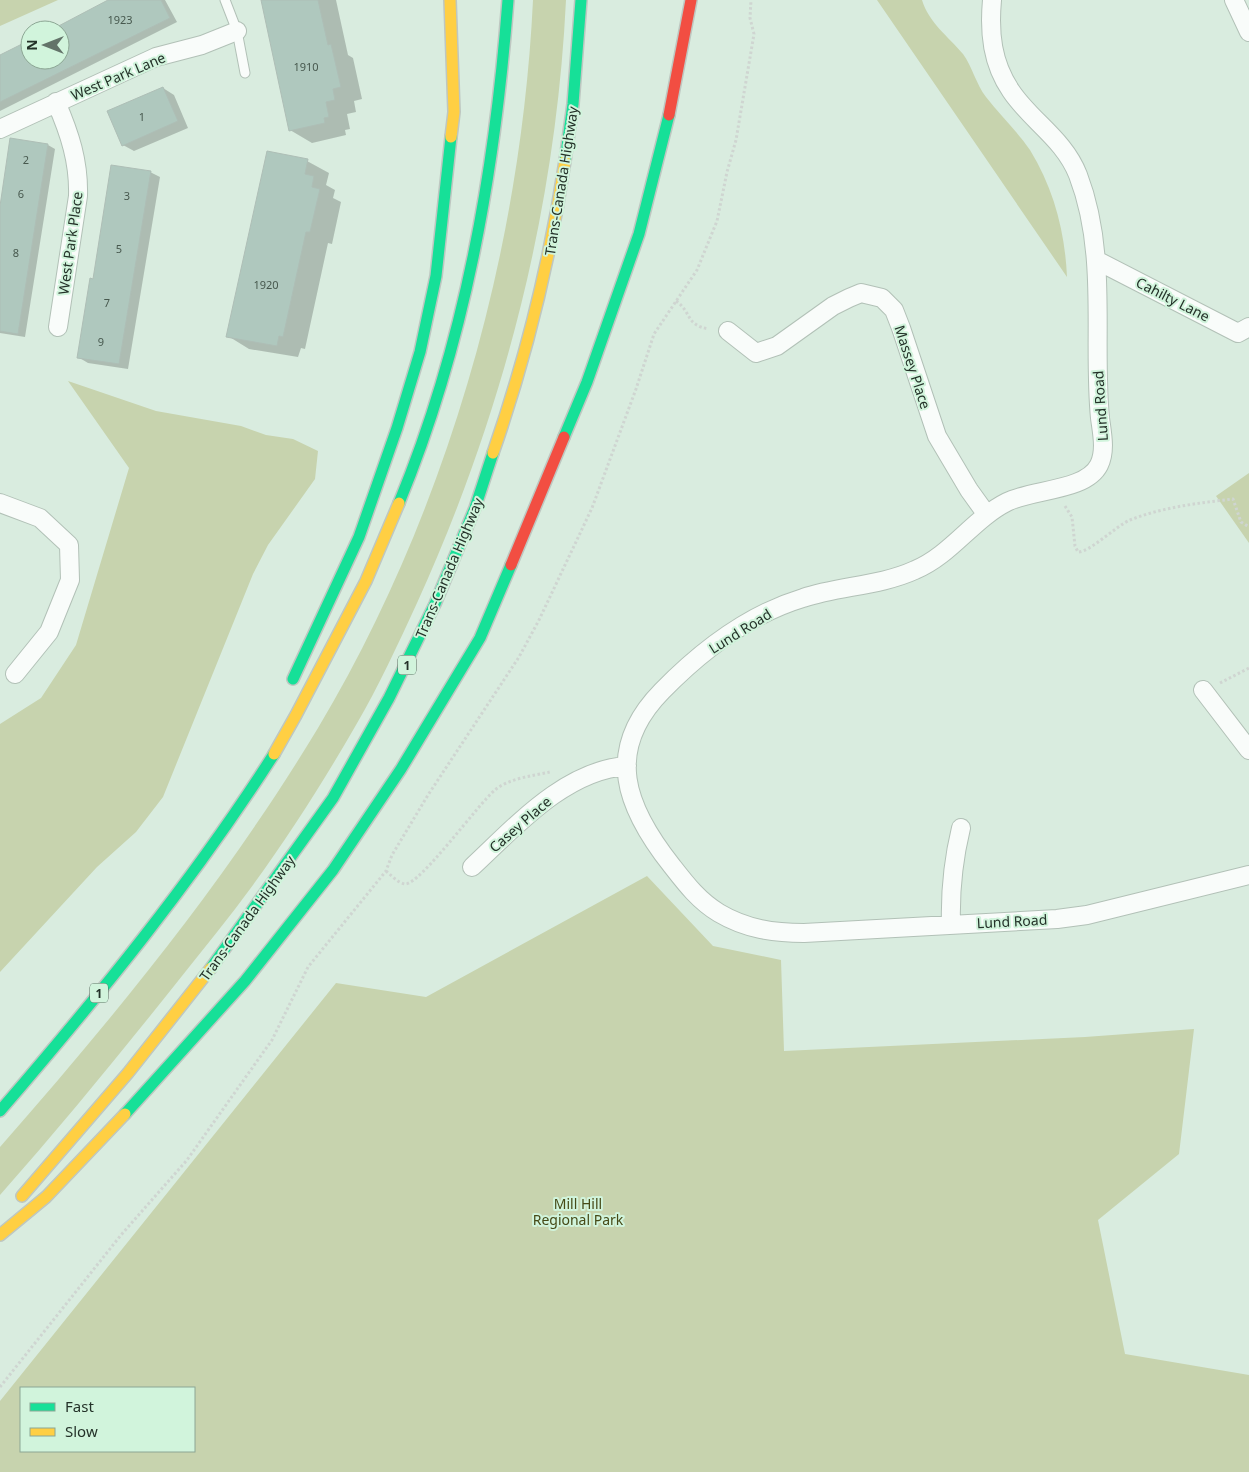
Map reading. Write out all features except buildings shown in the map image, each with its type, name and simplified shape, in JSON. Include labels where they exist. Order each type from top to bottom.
[{"type":"highway","points":[[289,686],[359,536],[397,428],[420,352],[436,276],[454,112],[450,0]]},
{"type":"highway","name":"1","points":[[0,1111],[68,1033],[194,872],[285,735],[375,560],[417,456],[447,366],[471,270],[495,143],[505,63],[508,0]]},
{"type":"highway","name":"Trans-Canada Highway","points":[[6,1215],[157,1038],[243,929],[336,792],[392,695],[436,606],[468,530],[502,434],[530,343],[551,252],[568,145],[579,50],[582,0]]},
{"type":"highway","points":[[0,1235],[46,1198],[148,1090],[246,981],[333,870],[401,769],[480,638],[587,382],[639,234],[675,93],[691,0]]},
{"type":"highway","points":[[194,872],[235,792]]},
{"type":"street","name":"Lund Road","points":[[992,0],[989,29],[996,64],[1011,92],[1059,142],[1078,174],[1096,260],[1096,352],[1103,444],[1101,462],[1093,474],[1082,481],[1025,494],[1005,502],[987,515],[940,557],[915,571],[803,598],[752,622],[718,643],[685,668],[658,695],[638,723],[627,766],[628,792],[638,816],[666,858],[696,896],[718,912],[738,923],[764,931],[785,933],[1057,919],[1087,915],[1249,875]]},
{"type":"street","points":[[1234,0],[1249,32]]},
{"type":"street","name":"West Park Lane","points":[[0,130],[56,102],[156,58],[202,45],[237,31]]},
{"type":"street","name":"West Park Place","points":[[56,102],[72,141],[79,180],[58,327]]},
{"type":"street","name":"Cahilty Lane","points":[[1096,260],[1238,333],[1249,327]]},
{"type":"street","name":"Massey Place","points":[[728,331],[756,354],[777,346],[833,306],[849,298],[861,294],[882,298],[894,310],[936,436],[969,490],[987,515]]},
{"type":"street","points":[[0,503],[40,518],[70,544],[70,580],[49,632],[16,674]]},
{"type":"street","points":[[1203,690],[1249,750]]},
{"type":"street","name":"Casey Place","points":[[472,867],[536,807],[577,782],[610,767],[627,766]]},
{"type":"street","points":[[951,924],[950,892],[952,862],[961,828]]},
{"type":"lane","points":[[225,0],[237,31],[246,73]]},
{"type":"path","points":[[676,301],[684,307],[690,321],[695,325],[728,331]]},
{"type":"path","points":[[1062,487],[1064,504],[1072,517],[1074,546],[1078,552],[1088,549],[1130,520],[1192,504],[1233,499],[1241,522],[1249,527]]},
{"type":"path","points":[[1203,690],[1249,668]]},
{"type":"path","points":[[386,871],[405,884],[419,877],[485,800],[502,785],[520,779],[561,772],[577,782]]},
{"type":"green space","points":[[0,0],[58,0],[0,26]]},
{"type":"green space","points":[[533,0],[566,0],[551,156],[537,233],[520,309],[499,384],[475,458],[448,531],[417,603],[388,665],[364,710],[320,786],[267,866],[134,1036],[0,1195],[0,1147],[128,996],[246,839],[318,728],[364,645],[404,558],[440,469],[469,377],[494,284],[512,189],[526,94]]},
{"type":"green space","points":[[877,0],[922,0],[929,16],[963,54],[986,97],[1030,150],[1046,180],[1057,211],[1064,244],[1067,277]]},
{"type":"green space","points":[[68,381],[156,411],[241,426],[266,435],[293,439],[318,451],[315,479],[268,545],[253,574],[163,797],[136,832],[97,867],[0,972],[0,724],[41,698],[76,645],[129,468]]},
{"type":"green space","points":[[1249,473],[1249,543],[1216,496]]},
{"type":"green space","name":"Mill Hill Regional Park","points":[[647,876],[713,946],[781,960],[784,1051],[1085,1037],[1194,1029],[1179,1154],[1098,1220],[1125,1354],[1249,1375],[1249,1472],[0,1472],[0,1401],[336,983],[426,997]]},
{"type":"traffic: fast","points":[[399,503],[442,381],[459,319],[473,256],[495,128],[508,0]]},
{"type":"traffic: fast","points":[[565,161],[573,104],[581,0]]},
{"type":"traffic: fast","points":[[564,437],[587,382],[639,234],[669,115]]},
{"type":"traffic: fast","points":[[293,679],[359,537],[397,428],[420,352],[436,276],[451,137]]},
{"type":"traffic: fast","points":[[211,968],[333,798],[389,698],[435,604],[475,508],[493,453]]},
{"type":"traffic: fast","points":[[125,1114],[245,981],[333,870],[401,769],[480,638],[511,565]]},
{"type":"traffic: fast","points":[[0,1111],[73,1025],[178,893],[274,754]]},
{"type":"traffic: slow","points":[[450,0],[454,112],[451,137]]},
{"type":"traffic: slow","points":[[493,453],[516,381],[536,308],[552,235],[565,161]]},
{"type":"traffic: slow","points":[[274,754],[366,581],[399,503]]},
{"type":"traffic: slow","points":[[22,1196],[128,1073],[211,968]]},
{"type":"traffic: slow","points":[[0,1235],[46,1197],[125,1114]]},
{"type":"traffic: jam","points":[[669,115],[691,0]]},
{"type":"traffic: jam","points":[[511,565],[564,437]]}]
